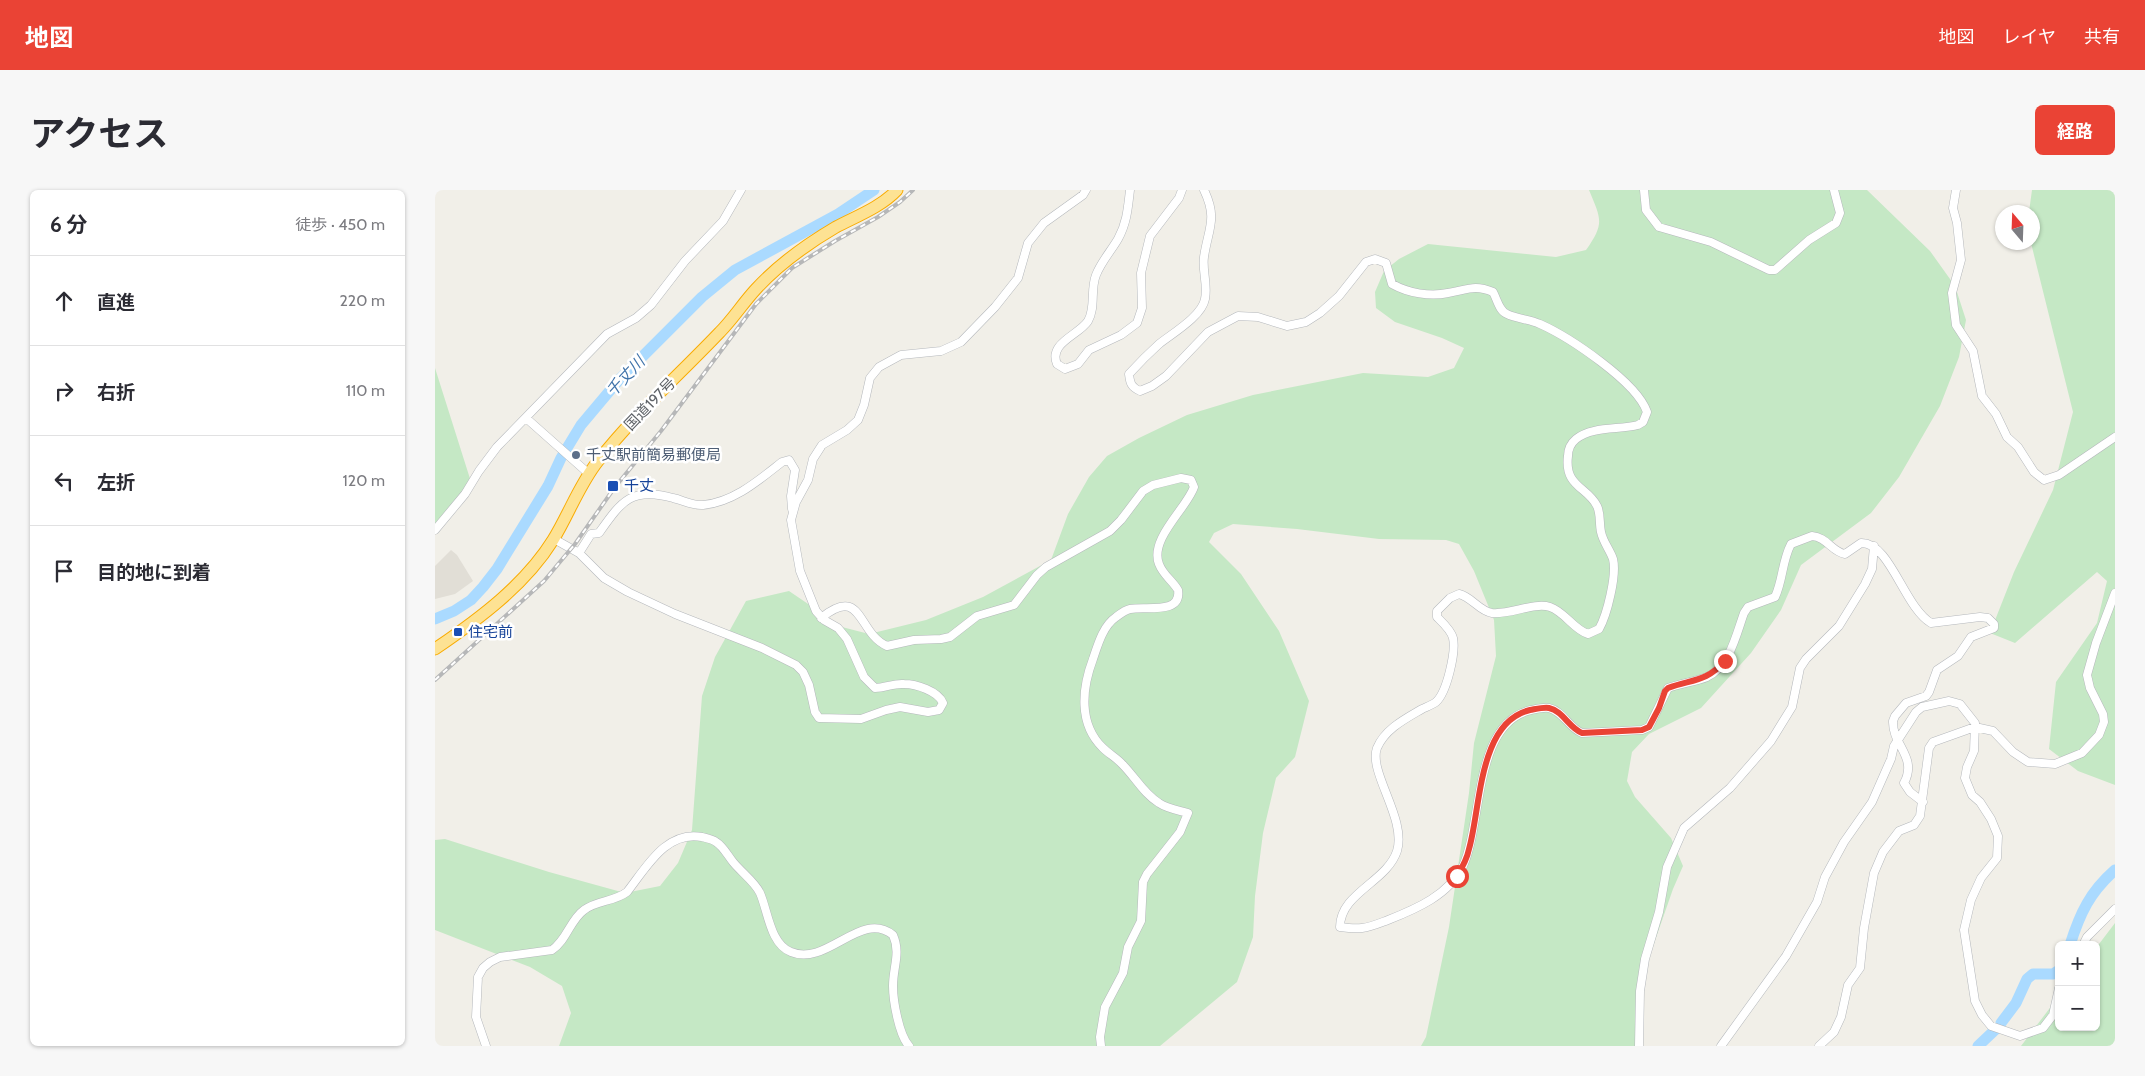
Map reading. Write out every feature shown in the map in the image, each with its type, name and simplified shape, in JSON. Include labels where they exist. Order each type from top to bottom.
[{"type":"highway","name":"国道197号","points":[[435,649],[469,626],[517,585],[540,559],[554,539],[588,473],[610,446],[721,331],[755,290],[774,271],[819,237],[876,206],[897,190]]},
{"type":"street","points":[[435,530],[465,494],[497,447],[607,334],[645,312],[685,261],[723,221],[741,190]]},
{"type":"street","points":[[792,511],[808,480],[817,451],[830,439],[852,426],[861,414],[867,386],[874,372],[892,358],[941,351],[961,342],[995,307],[1018,278],[1028,243],[1044,223],[1083,195],[1086,190]]},
{"type":"street","points":[[1130,190],[1128,212],[1122,229],[1095,276],[1089,318],[1080,330],[1062,343],[1055,354],[1057,364],[1065,369],[1078,364],[1089,350],[1121,335],[1137,323],[1143,308],[1141,273],[1150,236],[1179,198],[1182,190]]},
{"type":"street","points":[[1204,190],[1209,200],[1212,220],[1204,259],[1207,282],[1205,301],[1183,326],[1149,353],[1129,374],[1129,382],[1133,388],[1140,390],[1152,386],[1166,376],[1209,332],[1238,316],[1258,317],[1287,326],[1305,322],[1320,313],[1339,296],[1366,262],[1375,259],[1386,263],[1392,284],[1402,289],[1434,294],[1482,287],[1493,292],[1500,308],[1505,314],[1539,324],[1604,364],[1638,397],[1647,412],[1643,422],[1638,425],[1587,434],[1574,440],[1570,446],[1567,458],[1569,470],[1576,485],[1596,503],[1599,510],[1603,541],[1613,558],[1614,566],[1608,608],[1599,629],[1588,634],[1582,632],[1557,611],[1549,607],[1537,607],[1505,613],[1489,612],[1479,607],[1467,596],[1459,594],[1451,598],[1437,611],[1437,616],[1453,637],[1452,664],[1444,686],[1436,702],[1389,731],[1381,740],[1376,751],[1377,764],[1399,828],[1397,851],[1388,867],[1344,910],[1340,927],[1367,927],[1407,912],[1432,899],[1457,876],[1469,850],[1483,776],[1492,747],[1503,727],[1514,717],[1525,711],[1549,708],[1575,730],[1582,733],[1642,730],[1649,727],[1665,691],[1674,686],[1706,677],[1715,672],[1725,661],[1748,607],[1775,597],[1780,587],[1786,552],[1791,544],[1811,536],[1817,536],[1827,541],[1840,553],[1845,554],[1861,543],[1874,546],[1893,569],[1909,600],[1923,619],[1931,623],[1939,624],[1980,617],[1988,618],[1994,624],[1994,628],[1991,630],[1971,637],[1958,656],[1937,670],[1929,692],[1925,696],[1902,707],[1893,721],[1898,740],[1908,764],[1909,773],[1904,783],[1910,792],[1923,802]]},
{"type":"street","points":[[1644,190],[1646,210],[1659,227],[1711,242],[1769,270],[1775,270],[1781,266],[1809,240],[1837,223],[1840,214],[1834,190]]},
{"type":"street","points":[[1956,190],[1953,208],[1957,223],[1961,260],[1952,293],[1954,317],[1956,325],[1973,351],[1982,396],[1997,414],[2007,437],[2021,452],[2034,472],[2044,480],[2059,475],[2115,437]]},
{"type":"street","points":[[526,418],[588,473]]},
{"type":"street","points":[[554,539],[579,553],[604,578],[628,592],[675,614],[762,648],[796,665],[803,672],[809,685],[815,712],[819,718],[855,719],[893,708],[909,708],[928,712],[942,707],[940,697],[917,687],[903,684],[881,688],[871,686],[864,677],[847,638],[838,628],[821,618],[811,603],[800,572],[791,528],[791,496],[795,470],[789,460],[782,462],[741,492],[714,502],[701,505],[666,496],[641,494],[626,499],[599,533],[591,534],[579,553]]},
{"type":"street","points":[[821,618],[834,607],[841,605],[852,608],[861,617],[873,637],[887,646],[914,640],[950,637],[977,616],[1014,605],[1045,567],[1110,530],[1121,520],[1143,491],[1153,484],[1170,479],[1181,478],[1191,480],[1194,487],[1191,497],[1169,526],[1158,551],[1158,563],[1178,590],[1177,601],[1173,605],[1163,608],[1129,610],[1115,618],[1099,641],[1092,661],[1084,700],[1084,712],[1088,726],[1103,748],[1122,763],[1144,790],[1158,802],[1188,813],[1180,832],[1147,874],[1143,882],[1141,921],[1128,947],[1123,973],[1105,1007],[1100,1037],[1101,1046]]},
{"type":"street","points":[[1639,1046],[1639,991],[1645,959],[1659,912],[1667,867],[1684,828],[1730,788],[1771,741],[1792,707],[1800,668],[1806,659],[1839,626],[1865,584],[1872,569],[1874,546]]},
{"type":"street","points":[[1819,1046],[1834,1032],[1841,1017],[1849,985],[1860,968],[1864,928],[1874,873],[1883,852],[1899,830],[1914,825],[1920,816],[1929,748],[1933,742],[1975,726],[1993,731],[2017,755],[2028,762],[2039,764],[2055,764],[2076,757],[2093,744],[2104,722],[2101,707],[2090,688],[2088,669],[2115,593]]},
{"type":"street","points":[[1721,1046],[1786,956],[1817,902],[1825,877],[1844,842],[1871,802],[1891,760],[1898,740],[1922,707],[1949,701],[1961,704],[1975,723],[1974,751],[1967,767],[1965,778],[1972,795],[1980,802],[1998,836],[1997,858],[1981,878],[1971,900],[1965,930],[1975,1001],[1982,1015],[1991,1026],[2020,1036],[2043,1028],[2053,1015],[2055,1006]]},
{"type":"street","points":[[486,1046],[476,1017],[478,977],[483,968],[500,957],[552,950],[558,945],[583,910],[593,904],[621,897],[663,847],[684,838],[696,836],[717,842],[741,873],[756,886],[774,933],[779,942],[792,953],[809,954],[826,949],[861,931],[874,927],[882,928],[893,935],[898,953],[893,996],[901,1031],[909,1046]]},
{"type":"street","points":[[2085,941],[2115,909]]},
{"type":"shaded area","points":[[451,550],[457,555],[473,581],[455,594],[435,599],[435,566]]},
{"type":"green space","points":[[1589,190],[1867,190],[1930,251],[1955,286],[1966,320],[1959,357],[1940,406],[1899,477],[1871,513],[1801,565],[1781,610],[1751,653],[1701,708],[1649,734],[1632,752],[1627,781],[1635,797],[1671,838],[1683,866],[1644,972],[1635,1046],[1421,1046],[1426,1037],[1449,927],[1469,793],[1474,743],[1496,656],[1494,620],[1474,571],[1459,544],[1446,540],[1379,539],[1297,529],[1233,524],[1214,533],[1209,542],[1241,574],[1279,631],[1309,701],[1295,757],[1276,778],[1263,833],[1255,896],[1253,937],[1237,982],[1160,1046],[559,1046],[571,1013],[562,986],[530,967],[435,930],[435,840],[445,839],[549,872],[625,893],[660,886],[678,863],[692,830],[702,696],[715,657],[746,601],[789,591],[842,627],[869,634],[926,620],[983,597],[1051,560],[1068,514],[1089,477],[1107,456],[1187,415],[1253,395],[1363,373],[1428,377],[1454,368],[1464,348],[1442,338],[1395,322],[1376,308],[1375,292],[1384,271],[1399,259],[1428,244],[1556,257],[1586,250],[1596,233],[1599,221]]},
{"type":"green space","points":[[2032,190],[2115,190],[2115,785],[2078,771],[2049,749],[2056,682],[2097,623],[2107,581],[2097,572],[2015,643],[1990,633],[2014,572],[2053,490],[2073,412],[2033,250],[2040,250],[2040,205],[2030,205]]},
{"type":"green space","points":[[435,368],[472,485],[435,531]]},
{"type":"green space","points":[[2115,923],[2115,1046],[2021,1046],[2055,1001],[2055,1031],[2100,1031],[2100,943]]},
{"type":"waterway","name":"千丈川","points":[[435,619],[454,611],[471,600],[483,587],[497,569],[548,486],[561,458],[581,425],[618,381],[702,297],[735,270],[838,214],[874,190]]},
{"type":"waterway","points":[[2071,941],[2092,895],[2115,870]]},
{"type":"waterway","points":[[2001,1023],[2016,1003],[2027,979],[2033,974],[2055,973]]},
{"type":"waterway","points":[[1978,1046],[1996,1029]]},
{"type":"railway","points":[[435,680],[544,581],[575,544],[615,487],[661,431],[756,304],[792,268],[878,217],[900,202],[913,190]]},
{"type":"place","name":"千丈駅前簡易郵便局","points":[[576,455]]},
{"type":"place","name":"千丈","points":[[613,486]]},
{"type":"place","name":"住宅前","points":[[458,632]]},
{"type":"route","points":[[1457,876],[1469,850],[1483,776],[1492,747],[1497,735],[1514,717],[1525,711],[1549,708],[1575,730],[1582,733],[1609,730],[1642,730],[1651,724],[1668,688],[1706,677],[1715,672],[1725,661]]}]
